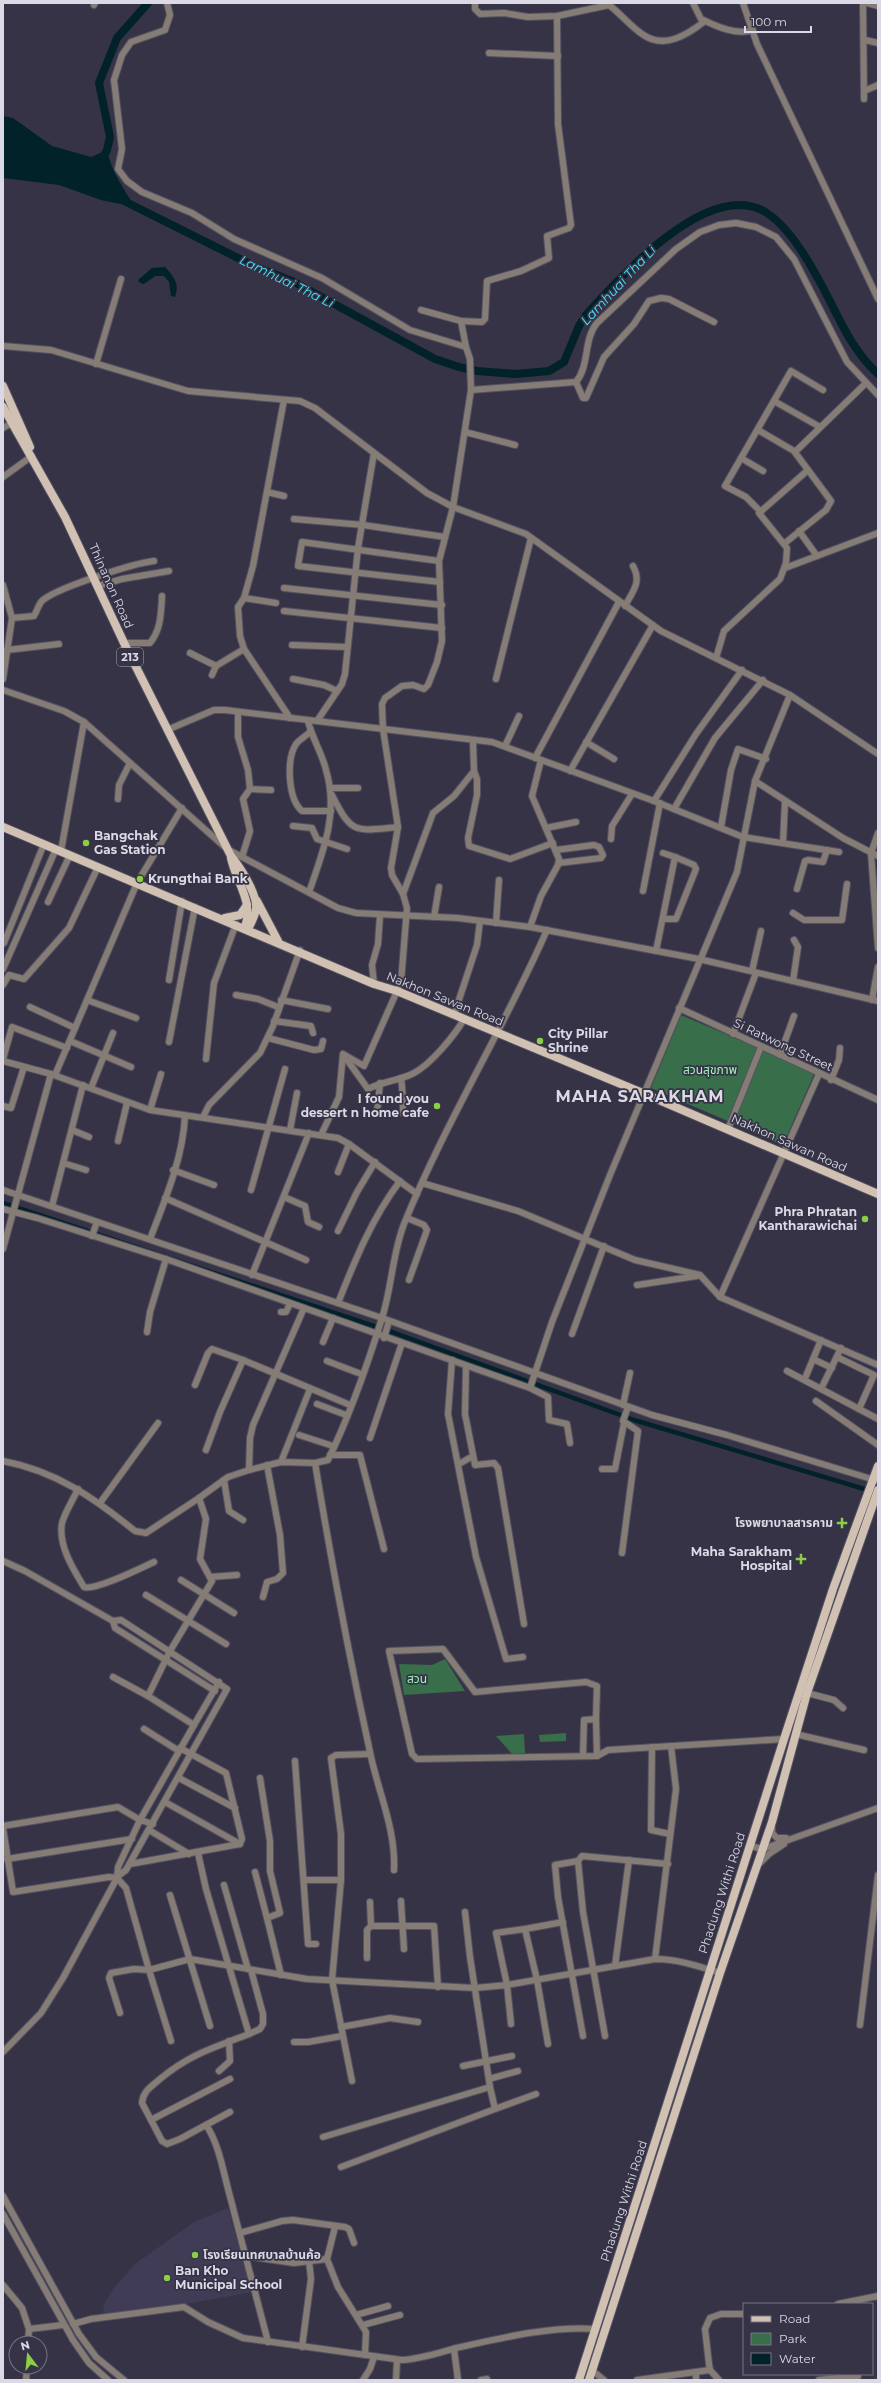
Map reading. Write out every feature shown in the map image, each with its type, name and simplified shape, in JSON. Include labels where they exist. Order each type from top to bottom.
[{"type":"main road","name":"Thinanon Road","points":[[3,386],[29,441],[32,456]]},
{"type":"main road","points":[[4,409],[12,406]]},
{"type":"main road","name":"Thinanon Road","points":[[4,409],[8,421],[32,456],[65,517],[124,644],[167,730],[229,853],[240,866],[251,899],[278,941]]},
{"type":"main road","name":"Nakhon Sawan Road","points":[[3,827],[300,950],[374,984],[397,991],[645,1094],[878,1194]]},
{"type":"main road","points":[[222,918],[240,915],[251,899]]},
{"type":"main road","points":[[246,928],[256,910],[251,899]]},
{"type":"main road","name":"Phadung Withi Road","points":[[579,2380],[784,1739],[878,1466]]},
{"type":"main road","name":"Phadung Withi Road","points":[[589,2380],[720,1973],[772,1822],[807,1693],[877,1497]]},
{"type":"main road","points":[[784,1739],[794,1738]]},
{"type":"street","points":[[167,3],[170,15],[165,30],[131,42],[122,55],[114,80],[122,149],[118,169],[126,181],[142,192],[192,213],[234,239],[322,278],[410,330],[466,347]]},
{"type":"street","points":[[475,3],[475,9],[480,14],[504,14],[528,17],[558,16],[609,6],[623,15],[642,34],[662,41],[678,38],[705,21]]},
{"type":"street","points":[[693,3],[701,19],[705,21],[745,33],[753,30]]},
{"type":"street","points":[[743,3],[753,30],[878,299]]},
{"type":"street","points":[[863,3],[864,99]]},
{"type":"street","points":[[868,3],[878,6]]},
{"type":"street","points":[[421,310],[460,321],[482,322],[484,319],[487,281],[521,271],[549,258],[547,236],[569,228],[571,224],[558,124],[558,16]]},
{"type":"street","points":[[864,40],[878,43]]},
{"type":"street","points":[[488,53],[558,56]]},
{"type":"street","points":[[864,91],[878,85]]},
{"type":"street","points":[[576,382],[583,368],[592,329],[597,323],[676,249],[700,232],[719,225],[736,223],[756,227],[776,237],[794,259],[847,362],[865,384],[878,395]]},
{"type":"street","points":[[96,364],[121,280]]},
{"type":"street","points":[[576,382],[583,398],[586,398],[604,357],[651,300],[669,299],[714,322]]},
{"type":"street","points":[[343,1054],[364,1066],[401,982],[407,908],[403,894],[392,876],[391,868],[398,827],[383,729],[382,704],[385,698],[402,686],[413,685],[424,689],[428,685],[437,662],[442,640],[442,605],[439,561],[453,507],[471,388],[470,359],[460,321]]},
{"type":"street","points":[[3,346],[51,350],[188,391],[300,401],[315,408],[427,493],[453,507],[516,530],[531,538],[653,625],[790,695],[878,754]]},
{"type":"street","points":[[716,658],[724,632],[780,579],[785,568],[787,556],[784,543],[759,513],[761,512],[746,497],[725,486],[792,371],[823,390]]},
{"type":"street","points":[[471,388],[576,382]]},
{"type":"street","points":[[795,452],[865,384]]},
{"type":"street","points":[[284,400],[253,566],[244,598],[238,607],[240,636],[244,649],[290,718]]},
{"type":"street","points":[[774,400],[820,428]]},
{"type":"street","points":[[3,428],[8,421]]},
{"type":"street","points":[[758,430],[795,452],[829,497],[831,503],[784,543]]},
{"type":"street","points":[[465,432],[515,445]]},
{"type":"street","points":[[317,721],[337,691],[345,674],[358,548],[363,525],[370,468],[374,453]]},
{"type":"street","points":[[3,477],[32,456]]},
{"type":"street","points":[[741,458],[763,471]]},
{"type":"street","points":[[761,512],[808,470]]},
{"type":"street","points":[[267,492],[284,496]]},
{"type":"street","points":[[294,519],[363,525],[444,537]]},
{"type":"street","points":[[798,532],[817,556]]},
{"type":"street","points":[[785,568],[878,533]]},
{"type":"street","points":[[496,679],[531,538]]},
{"type":"street","points":[[439,561],[358,548],[302,542],[298,566],[356,571],[440,582]]},
{"type":"street","points":[[12,618],[34,616],[38,611],[40,603],[94,578],[138,563],[154,561]]},
{"type":"street","points":[[626,606],[638,581],[638,574],[633,566]]},
{"type":"street","points":[[98,586],[122,579],[169,571]]},
{"type":"street","points":[[3,585],[12,618],[3,679]]},
{"type":"street","points":[[284,588],[353,594],[442,605]]},
{"type":"street","points":[[124,644],[150,643],[156,636],[160,619],[162,596]]},
{"type":"street","points":[[244,598],[276,603]]},
{"type":"street","points":[[535,758],[619,602]]},
{"type":"street","points":[[284,611],[442,628]]},
{"type":"street","points":[[570,771],[653,625]]},
{"type":"street","points":[[7,650],[59,644]]},
{"type":"street","points":[[292,645],[347,647]]},
{"type":"street","points":[[212,676],[216,666],[244,649]]},
{"type":"street","points":[[190,653],[216,666]]},
{"type":"street","points":[[643,891],[657,802],[696,734],[742,670]]},
{"type":"street","points":[[293,679],[324,685],[337,691]]},
{"type":"street","points":[[674,809],[715,738],[763,680]]},
{"type":"street","points":[[3,690],[64,711],[84,722],[182,808],[229,853],[242,857],[338,908],[356,913],[434,917],[530,927],[699,959],[875,1000],[878,968]]},
{"type":"street","points":[[531,1386],[552,1322],[699,959],[737,872],[755,781],[766,759],[790,695]]},
{"type":"street","points":[[167,730],[214,710],[492,742],[657,802],[743,836],[839,852]]},
{"type":"street","points":[[238,712],[238,737],[248,770],[250,789],[244,799],[250,831],[242,857]]},
{"type":"street","points":[[505,746],[519,716]]},
{"type":"street","points":[[308,720],[310,732],[326,768],[331,791],[331,811],[326,843],[309,892]]},
{"type":"street","points":[[3,970],[59,850],[84,722]]},
{"type":"street","points":[[310,732],[296,744],[292,756],[290,774],[294,800],[302,811],[331,811]]},
{"type":"street","points":[[473,741],[474,772],[478,779],[477,795],[468,838],[469,846],[510,859],[553,843]]},
{"type":"street","points":[[586,742],[614,759]]},
{"type":"street","points":[[721,827],[731,770],[738,749],[766,759]]},
{"type":"street","points":[[530,927],[541,896],[559,863],[556,850],[532,796],[542,760]]},
{"type":"street","points":[[118,799],[119,785],[130,763]]},
{"type":"street","points":[[403,894],[433,813],[454,796],[474,772]]},
{"type":"street","points":[[755,781],[878,856]]},
{"type":"street","points":[[331,791],[358,788]]},
{"type":"street","points":[[250,789],[271,790]]},
{"type":"street","points":[[331,791],[344,818],[351,826],[361,830],[398,827]]},
{"type":"street","points":[[611,839],[612,826],[632,794]]},
{"type":"street","points":[[783,843],[786,801]]},
{"type":"street","points":[[3,1249],[53,1075],[67,1048],[137,882],[182,808]]},
{"type":"street","points":[[546,828],[576,822]]},
{"type":"street","points":[[294,826],[312,828],[316,839],[347,849]]},
{"type":"street","points":[[878,833],[871,853],[878,948]]},
{"type":"street","points":[[4,943],[44,844]]},
{"type":"street","points":[[556,850],[596,846],[603,855],[601,858],[559,863]]},
{"type":"street","points":[[797,889],[805,862],[808,860],[823,862],[827,850]]},
{"type":"street","points":[[663,853],[694,865],[696,869],[676,919],[663,919]]},
{"type":"street","points":[[48,902],[70,855]]},
{"type":"street","points":[[656,951],[675,857]]},
{"type":"street","points":[[3,985],[9,975],[24,979],[69,928],[98,866]]},
{"type":"street","points":[[496,923],[499,880]]},
{"type":"street","points":[[793,913],[804,920],[842,920],[847,884]]},
{"type":"street","points":[[434,917],[439,887]]},
{"type":"street","points":[[169,980],[182,901]]},
{"type":"street","points":[[169,1042],[195,907]]},
{"type":"street","points":[[374,984],[372,965],[378,944],[380,915]]},
{"type":"street","points":[[454,1015],[477,944],[480,921]]},
{"type":"street","points":[[206,1059],[214,983],[236,924]]},
{"type":"street","points":[[3,1462],[63,1480],[100,1503],[135,1531],[146,1533],[224,1480],[249,1470],[281,1462],[315,1463],[328,1460],[382,1318],[395,1248],[407,1218],[422,1183],[529,970],[547,930]]},
{"type":"street","points":[[733,1034],[754,972],[761,931]]},
{"type":"street","points":[[793,981],[798,947],[794,940]]},
{"type":"street","points":[[203,1117],[209,1105],[260,1053],[267,1040],[300,950]]},
{"type":"street","points":[[236,995],[258,999],[278,1007]]},
{"type":"street","points":[[87,1000],[136,1018]]},
{"type":"street","points":[[281,1000],[328,1008]]},
{"type":"street","points":[[30,1007],[75,1028]]},
{"type":"street","name":"Si Ratwong Street","points":[[679,1008],[831,1080],[878,1100]]},
{"type":"street","points":[[780,1055],[794,1016]]},
{"type":"street","points":[[343,1054],[368,1089],[380,1083],[401,1078],[416,1072],[454,1037],[464,1019]]},
{"type":"street","points":[[274,1021],[311,1026],[313,1033]]},
{"type":"street","points":[[67,1048],[12,1027],[3,1060],[84,1085],[127,1103],[150,1110],[321,1135],[349,1144],[417,1194]]},
{"type":"street","points":[[91,1088],[113,1033]]},
{"type":"street","points":[[70,1040],[131,1067]]},
{"type":"street","points":[[267,1040],[314,1050],[322,1049],[323,1042]]},
{"type":"street","points":[[267,1040],[300,1050]]},
{"type":"street","points":[[728,1130],[761,1047]]},
{"type":"street","points":[[831,1080],[839,1060],[840,1048]]},
{"type":"street","points":[[321,1135],[339,1097],[343,1054]]},
{"type":"street","points":[[3,1106],[11,1108],[24,1067]]},
{"type":"street","points":[[251,1190],[270,1127],[274,1102],[285,1069]]},
{"type":"street","points":[[150,1110],[161,1074]]},
{"type":"street","points":[[720,1297],[819,1074]]},
{"type":"street","points":[[401,1078],[402,1091],[405,1097],[404,1113]]},
{"type":"street","points":[[377,1113],[380,1083]]},
{"type":"street","points":[[52,1206],[84,1085]]},
{"type":"street","points":[[290,1130],[297,1093]]},
{"type":"street","points":[[118,1141],[127,1103]]},
{"type":"street","points":[[150,1239],[165,1198],[184,1133],[185,1116]]},
{"type":"street","points":[[72,1130],[89,1137]]},
{"type":"street","points":[[252,1274],[309,1133]]},
{"type":"street","points":[[338,1172],[349,1144]]},
{"type":"street","points":[[338,1231],[357,1192],[375,1162]]},
{"type":"street","points":[[63,1163],[86,1170]]},
{"type":"street","points":[[173,1170],[214,1185]]},
{"type":"street","points":[[338,1303],[365,1236],[379,1211],[400,1181]]},
{"type":"street","points":[[422,1183],[518,1211],[586,1238],[635,1260],[700,1276],[720,1297],[878,1365]]},
{"type":"street","points":[[3,1190],[17,1197],[52,1206],[137,1237],[150,1239],[382,1318],[626,1407],[874,1481]]},
{"type":"street","points":[[284,1197],[305,1206],[308,1222],[319,1227]]},
{"type":"street","points":[[165,1198],[306,1260]]},
{"type":"street","points":[[3,1209],[14,1210],[166,1259],[333,1318],[384,1338],[531,1386],[548,1397],[549,1420],[567,1424],[570,1443]]},
{"type":"street","points":[[407,1218],[424,1225],[426,1230],[409,1280]]},
{"type":"street","points":[[92,1235],[96,1223]]},
{"type":"street","points":[[133,1248],[137,1237]]},
{"type":"street","points":[[572,1334],[604,1246]]},
{"type":"street","points":[[147,1332],[150,1312],[166,1259]]},
{"type":"street","points":[[637,1285],[700,1276]]},
{"type":"street","points":[[281,1312],[286,1312],[290,1304]]},
{"type":"street","points":[[249,1470],[250,1438],[253,1424],[304,1308]]},
{"type":"street","points":[[323,1342],[333,1318]]},
{"type":"street","points":[[384,1338],[389,1321]]},
{"type":"street","points":[[806,1376],[821,1340]]},
{"type":"street","points":[[370,1438],[402,1343]]},
{"type":"street","points":[[821,1389],[841,1348]]},
{"type":"street","points":[[195,1385],[208,1353],[212,1349],[243,1360],[350,1405]]},
{"type":"street","points":[[837,1357],[874,1375],[859,1409]]},
{"type":"street","points":[[813,1359],[832,1368]]},
{"type":"street","points":[[206,1450],[220,1412],[243,1360]]},
{"type":"street","points":[[452,1360],[447,1408],[476,1557],[506,1659],[524,1657]]},
{"type":"street","points":[[327,1361],[361,1374]]},
{"type":"street","points":[[466,1366],[464,1414],[475,1465],[494,1463],[498,1468],[524,1624]]},
{"type":"street","points":[[788,1371],[878,1419]]},
{"type":"street","points":[[602,1468],[615,1469],[626,1407],[630,1373]]},
{"type":"street","points":[[281,1462],[310,1389]]},
{"type":"street","points":[[816,1401],[878,1445]]},
{"type":"street","points":[[318,1404],[346,1415]]},
{"type":"street","points":[[622,1553],[638,1431],[623,1422]]},
{"type":"street","points":[[100,1503],[158,1423]]},
{"type":"street","points":[[299,1435],[334,1446]]},
{"type":"street","points":[[330,1455],[360,1455],[384,1549]]},
{"type":"street","points":[[459,1464],[473,1456]]},
{"type":"street","points":[[315,1463],[339,1602],[370,1754],[393,1836],[394,1870]]},
{"type":"street","points":[[263,1597],[267,1582],[277,1579],[283,1573],[280,1535],[267,1465]]},
{"type":"street","points":[[224,1480],[229,1510],[243,1520]]},
{"type":"street","points":[[78,1489],[62,1522],[61,1537],[63,1545],[84,1587],[87,1588],[102,1584],[154,1562]]},
{"type":"street","points":[[148,1696],[167,1661],[170,1652],[212,1581],[200,1559],[206,1519],[199,1498]]},
{"type":"street","points":[[3,1561],[25,1571],[113,1621],[121,1620],[219,1682],[227,1689],[179,1778],[165,1802],[151,1827],[130,1864],[126,1870],[117,1877],[13,1892],[3,1827],[118,1807],[151,1827],[189,1854]]},
{"type":"street","points":[[210,1577],[238,1575]]},
{"type":"street","points":[[181,1580],[234,1613]]},
{"type":"street","points":[[146,1595],[226,1644]]},
{"type":"street","points":[[113,1621],[115,1628],[215,1691]]},
{"type":"street","points":[[597,1756],[597,1686],[586,1682],[474,1692],[443,1649],[389,1651],[412,1754],[417,1759],[597,1756],[608,1750],[784,1739]]},
{"type":"street","points":[[113,1677],[148,1696],[194,1726]]},
{"type":"street","points":[[3,2052],[41,2014],[63,1978],[117,1877],[118,1867],[140,1820],[219,1682]]},
{"type":"street","points":[[807,1693],[834,1700],[843,1708]]},
{"type":"street","points":[[583,1756],[584,1720],[596,1719]]},
{"type":"street","points":[[144,1729],[180,1750],[192,1754],[226,1773],[242,1839],[240,1844]]},
{"type":"street","points":[[794,1738],[864,1750]]},
{"type":"street","points":[[655,1959],[668,1864],[676,1789],[671,1746]]},
{"type":"street","points":[[652,1747],[651,1830],[670,1834]]},
{"type":"street","points":[[352,2081],[332,1980],[340,1880],[341,1834],[331,1758],[336,1755],[370,1754]]},
{"type":"street","points":[[295,1761],[308,1944],[316,1944]]},
{"type":"street","points":[[179,1778],[235,1808]]},
{"type":"street","points":[[260,1778],[270,1841],[270,1871],[280,1913],[267,1918]]},
{"type":"street","points":[[165,1802],[240,1844]]},
{"type":"street","points":[[750,1846],[763,1849],[878,1808]]},
{"type":"street","points":[[772,1822],[772,1833],[776,1838],[781,1839],[800,1836]]},
{"type":"street","points":[[757,1865],[769,1854],[800,1836]]},
{"type":"street","points":[[8,1859],[132,1838]]},
{"type":"street","points":[[130,1864],[198,1853],[240,1844]]},
{"type":"street","points":[[198,1853],[206,1889],[249,2034]]},
{"type":"street","points":[[583,2036],[563,1922],[555,1866],[578,1861],[582,1856],[668,1864]]},
{"type":"street","points":[[615,1966],[629,1860]]},
{"type":"street","points":[[578,1861],[582,1912],[605,2036]]},
{"type":"street","points":[[255,1872],[281,1975]]},
{"type":"street","points":[[117,1877],[126,1888],[171,2041]]},
{"type":"street","points":[[860,2025],[876,1906],[878,1877]]},
{"type":"street","points":[[304,1880],[340,1880]]},
{"type":"street","points":[[224,1885],[264,2019],[260,2029],[193,2055],[146,2091],[142,2103],[162,2141],[167,2144],[206,2126],[230,2112]]},
{"type":"street","points":[[170,1895],[210,2026]]},
{"type":"street","points":[[401,1901],[404,1949]]},
{"type":"street","points":[[367,1958],[367,1930],[371,1926],[370,1902]]},
{"type":"street","points":[[465,1912],[488,2078],[495,2109]]},
{"type":"street","points":[[512,2024],[507,1985],[496,1934],[563,1922]]},
{"type":"street","points":[[371,1926],[434,1926],[438,1987]]},
{"type":"street","points":[[525,1929],[538,1980],[548,2044]]},
{"type":"street","points":[[120,2013],[109,1978],[110,1974],[134,1968],[149,1970],[190,1960],[281,1975],[332,1980],[475,1988],[507,1985],[655,1959],[671,1959],[720,1973]]},
{"type":"street","points":[[341,2027],[390,2018],[418,2022]]},
{"type":"street","points":[[294,2042],[308,2042],[342,2036]]},
{"type":"street","points":[[219,2071],[230,2061],[229,2041]]},
{"type":"street","points":[[463,2066],[512,2056]]},
{"type":"street","points":[[488,2078],[518,2071]]},
{"type":"street","points":[[151,2120],[230,2079]]},
{"type":"street","points":[[323,2137],[490,2087]]},
{"type":"street","points":[[341,2167],[536,2094]]},
{"type":"street","points":[[206,2126],[211,2132],[217,2152],[240,2233],[268,2342]]},
{"type":"street","points":[[3,2196],[73,2324],[96,2357],[124,2380]]},
{"type":"street","points":[[3,2214],[63,2325],[89,2363],[108,2380]]},
{"type":"street","points":[[240,2233],[282,2221],[293,2220],[349,2229],[354,2243]]},
{"type":"street","points":[[335,2227],[327,2259],[338,2287],[363,2325],[367,2338],[365,2356]]},
{"type":"street","points":[[246,2256],[294,2263],[327,2259]]},
{"type":"street","points":[[302,2347],[311,2279],[309,2261]]},
{"type":"street","points":[[3,2285],[22,2308],[29,2329],[29,2335]]},
{"type":"street","points":[[843,2303],[878,2296]]},
{"type":"street","points":[[356,2315],[388,2306]]},
{"type":"street","points":[[73,2324],[91,2319],[184,2307],[208,2322],[235,2335],[268,2342],[398,2360],[417,2359],[454,2349],[546,2331],[596,2329]]},
{"type":"street","points":[[719,2380],[710,2370],[705,2329],[710,2318],[721,2314],[743,2314]]},
{"type":"street","points":[[363,2325],[400,2316]]},
{"type":"street","points":[[29,2329],[63,2325]]},
{"type":"street","points":[[454,2349],[458,2380]]},
{"type":"street","points":[[363,2380],[370,2369],[374,2357]]},
{"type":"street","points":[[396,2380],[398,2360]]},
{"type":"street","points":[[638,2380],[710,2370]]},
{"type":"street","points":[[593,2371],[604,2380]]},
{"type":"street","points":[[696,2372],[696,2380]]},
{"type":"street","points":[[819,2380],[858,2377]]},
{"type":"shaded area","name":"โรงเรียนเทศบาลบ้านค้อ","points":[[228,2208],[252,2292],[186,2304],[103,2314],[104,2304],[114,2288],[135,2264],[194,2222]]},
{"type":"green space","name":"สวนสุขภาพ","points":[[681,1015],[815,1072],[783,1145],[651,1088]]},
{"type":"green space","name":"สวน","points":[[445,1659],[465,1691],[404,1695],[399,1664],[432,1665]]},
{"type":"green space","points":[[566,1733],[566,1741],[540,1742],[539,1735]]},
{"type":"green space","points":[[524,1734],[525,1753],[513,1755],[496,1736]]},
{"type":"water","points":[[3,116],[13,118],[52,146],[91,157],[107,150],[115,173],[135,207],[101,200],[59,185],[3,178]]},
{"type":"water","points":[[165,267],[171,274],[176,284],[177,288],[175,297],[171,296],[169,282],[164,276],[155,276],[144,284],[140,283],[138,280],[152,268]]},
{"type":"waterway","points":[[102,159],[107,150],[110,137],[99,83],[117,38],[148,3]]},
{"type":"waterway","name":"Lamhuai Tha Li","points":[[126,202],[254,266],[294,282],[435,359],[477,371],[516,374],[549,371],[564,362],[579,326],[586,315],[620,278],[668,236],[693,219],[719,208],[744,205],[767,213],[789,233],[801,249],[850,340],[858,352],[878,374]]},
{"type":"waterway","points":[[3,1203],[392,1332],[634,1420],[871,1491]]},
{"type":"place","name":"Bangchak Gas Station","points":[[86,843]]},
{"type":"place","name":"Krungthai Bank","points":[[140,879]]},
{"type":"place","name":"City Pillar Shrine","points":[[540,1041]]},
{"type":"place","name":"I found you dessert n home cafe","points":[[437,1106]]},
{"type":"place","name":"Phra Phratan Kantharawichai","points":[[865,1219]]},
{"type":"place","name":"โรงพยาบาลสารคาม","points":[[842,1523]]},
{"type":"place","name":"Maha Sarakham Hospital","points":[[801,1559]]},
{"type":"place","name":"โรงเรียนเทศบาลบ้านค้อ","points":[[195,2255]]},
{"type":"place","name":"Ban Kho Municipal School","points":[[167,2278]]},
{"type":"district","name":"MAHA SARAKHAM","points":[[640,1096]]}]
